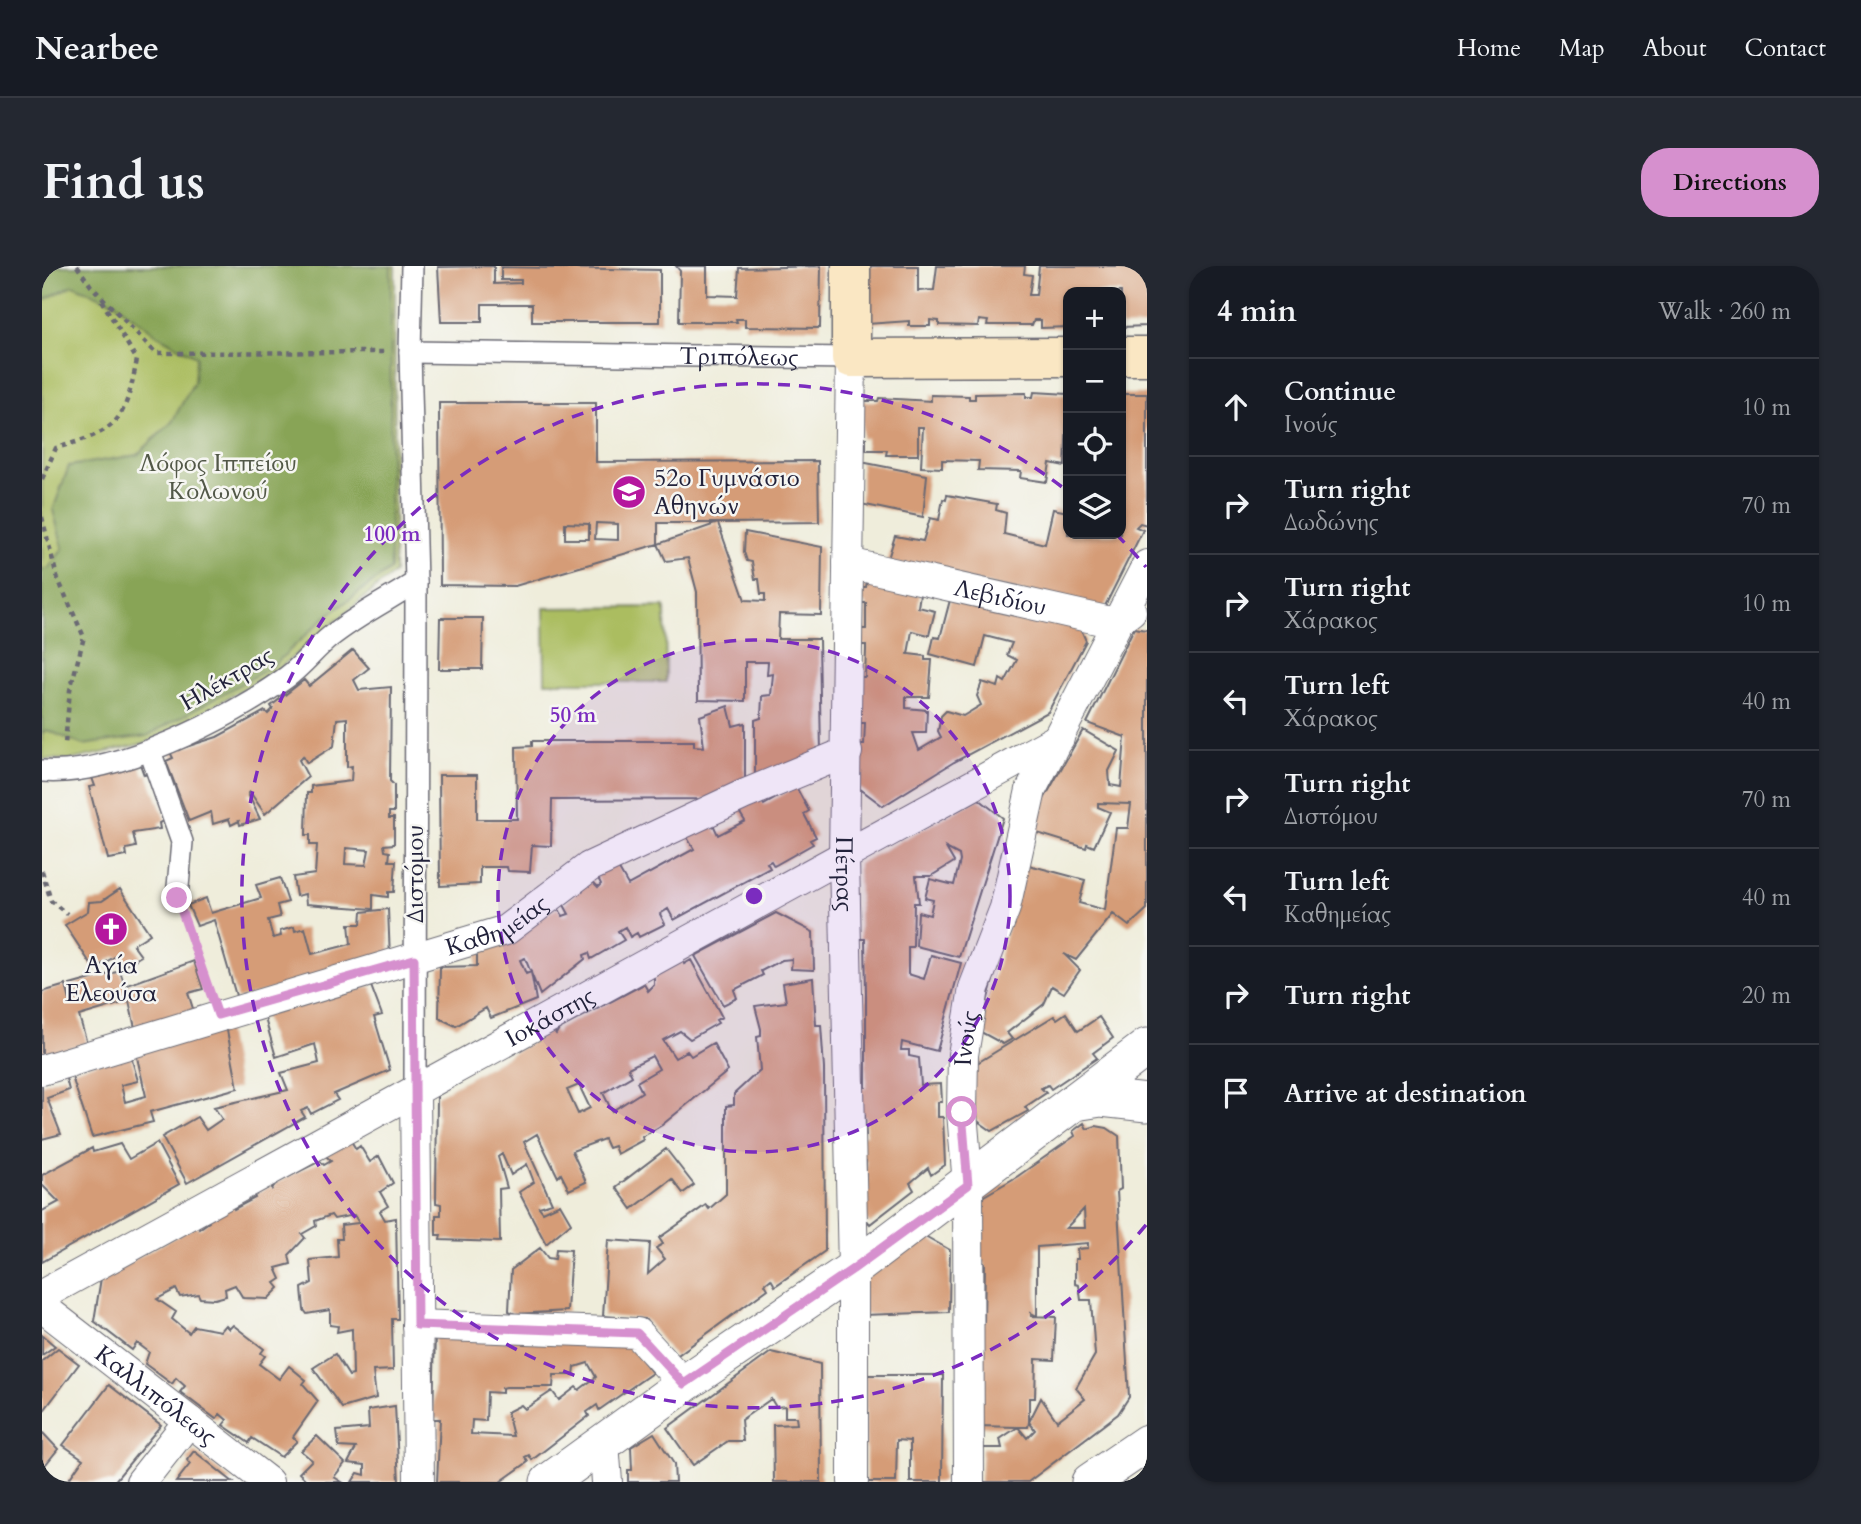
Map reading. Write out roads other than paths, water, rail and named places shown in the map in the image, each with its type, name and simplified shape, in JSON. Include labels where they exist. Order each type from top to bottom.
[{"type":"main road","name":"Πέτρας","points":[[851,266],[851,358]]},
{"type":"main road","points":[[1126,356],[1147,356]]},
{"type":"main road","name":"Τριπόλεως","points":[[851,358],[1063,357]]},
{"type":"street","name":"Διστόμου","points":[[412,266],[410,352],[416,582],[414,959],[419,1482]]},
{"type":"street","name":"Τριπόλεως","points":[[410,352],[851,358]]},
{"type":"street","name":"Πέτρας","points":[[851,358],[844,858],[853,1269],[853,1482]]},
{"type":"street","name":"Λεβιδίου","points":[[848,563],[1115,623]]},
{"type":"street","name":"Ινούς","points":[[969,1482],[968,1185],[962,1112],[963,1055],[974,988],[1005,908],[1031,790],[1147,565]]},
{"type":"street","name":"Ηλέκτρας","points":[[52,772],[150,751],[233,710],[288,676],[331,636],[416,582]]},
{"type":"street","points":[[1115,623],[1147,601]]},
{"type":"street","name":"Ιοκάστης","points":[[42,1296],[1059,738]]},
{"type":"street","points":[[150,751],[182,842],[177,898]]},
{"type":"street","name":"Καθημείας","points":[[42,1070],[506,930],[589,867],[743,795],[847,752]]},
{"type":"street","points":[[549,1482],[684,1384],[853,1269],[968,1185],[1147,1047]]},
{"type":"street","points":[[1075,1102],[1101,1098],[1147,1104]]},
{"type":"street","name":"Καλλιπόλεως","points":[[42,1307],[268,1482]]},
{"type":"street","points":[[417,1325],[637,1333],[684,1384]]},
{"type":"street","points":[[141,1482],[189,1421]]},
{"type":"street","points":[[604,1443],[607,1482]]},
{"type":"street","points":[[1090,1482],[1147,1443]]},
{"type":"place","name":"52ο Γυμνάσιο Αθηνών","points":[[629,492]]},
{"type":"place","name":"Αγία Ελεούσα","points":[[111,929]]},
{"type":"park label","name":"Λόφος Ιππείου Κολωνού","points":[[218,477]]}]
